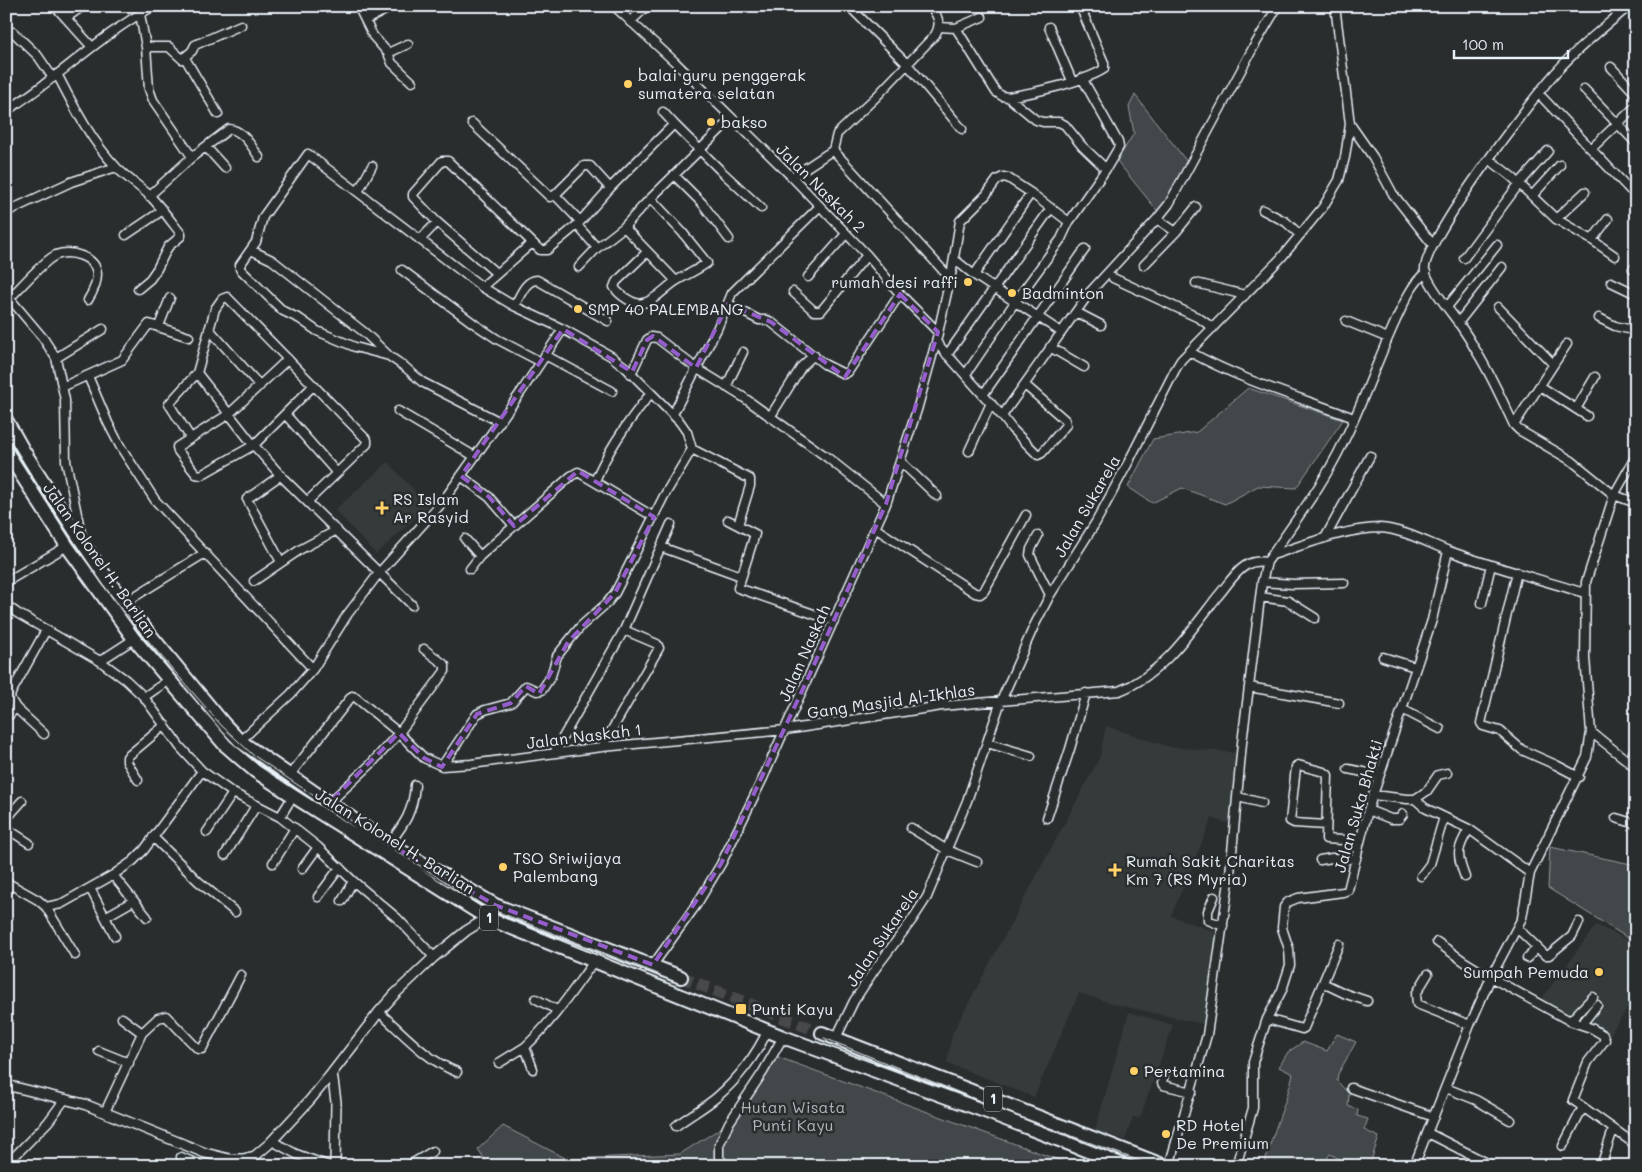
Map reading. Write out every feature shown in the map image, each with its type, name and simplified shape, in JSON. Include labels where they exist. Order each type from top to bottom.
[{"type":"highway","name":"1","points":[[6,420],[84,545],[124,603],[240,741],[389,844],[495,905],[681,977]]},
{"type":"highway","name":"Jalan Kolonel H. Barlian","points":[[6,451],[67,546],[134,639],[225,745],[254,770],[293,796],[487,918],[768,1030],[990,1112],[1126,1166]]},
{"type":"highway","name":"1","points":[[822,1033],[1165,1166]]},
{"type":"street","points":[[55,6],[92,47]]},
{"type":"street","points":[[66,18],[83,6]]},
{"type":"street","points":[[6,111],[32,94],[92,47],[143,11],[154,6]]},
{"type":"street","points":[[358,6],[374,36],[388,53],[392,63],[412,82]]},
{"type":"street","points":[[366,20],[393,6]]},
{"type":"street","name":"Jalan Naskah 2","points":[[614,6],[675,62],[792,177],[867,255],[900,294],[938,332]]},
{"type":"street","points":[[630,22],[647,6]]},
{"type":"street","points":[[792,177],[833,150],[837,134],[908,65],[935,35],[939,27],[938,18],[930,6]]},
{"type":"street","points":[[956,28],[996,92],[1008,97],[1072,81],[1102,70],[1104,65],[1080,6]]},
{"type":"street","name":"Jalan Sukarela","points":[[836,1038],[854,1001],[927,897],[967,801],[1001,701],[1019,657],[1050,595],[1096,522],[1175,370],[1281,258],[1323,207],[1339,180],[1350,124],[1335,6]]},
{"type":"street","points":[[1628,6],[1619,9],[1567,61],[1488,159],[1433,245],[1426,264],[1426,272],[1480,356],[1514,425],[1524,434],[1572,461],[1614,495],[1636,502]]},
{"type":"street","points":[[852,7],[908,65],[962,129]]},
{"type":"street","points":[[1002,416],[1090,292],[1157,220],[1169,204],[1276,7]]},
{"type":"street","points":[[143,11],[151,96],[192,157]]},
{"type":"street","points":[[939,27],[956,28],[982,17]]},
{"type":"street","points":[[146,47],[169,47],[179,58],[184,58],[192,52],[195,45],[241,25]]},
{"type":"street","points":[[1049,27],[1072,81]]},
{"type":"street","points":[[13,32],[38,56],[55,76],[87,129],[116,167],[163,210],[181,235],[168,247],[150,279],[138,289]]},
{"type":"street","points":[[388,53],[408,44]]},
{"type":"street","points":[[184,58],[218,114]]},
{"type":"street","points":[[1611,67],[1636,94]]},
{"type":"street","points":[[966,374],[1014,302],[1062,238],[1069,222],[1119,147],[1119,143],[1082,78]]},
{"type":"street","points":[[1584,88],[1636,143]]},
{"type":"street","points":[[1539,94],[1630,190],[1636,192]]},
{"type":"street","points":[[1008,97],[1036,120],[1059,122],[1065,125],[1082,146],[1106,169]]},
{"type":"street","points":[[1591,150],[1617,122],[1636,106]]},
{"type":"street","points":[[663,112],[699,150],[760,208]]},
{"type":"street","points":[[579,268],[598,248],[624,227],[732,118]]},
{"type":"street","points":[[472,123],[551,198],[587,165],[610,188]]},
{"type":"street","points":[[496,273],[437,222],[413,198],[413,195],[442,161],[445,160],[472,182],[532,243],[540,250],[545,251],[578,223],[674,124]]},
{"type":"street","points":[[1350,124],[1373,157],[1393,194],[1433,245]]},
{"type":"street","points":[[149,196],[192,157],[229,129],[246,138],[259,157]]},
{"type":"street","points":[[206,147],[225,168]]},
{"type":"street","points":[[833,150],[950,278]]},
{"type":"street","points":[[1464,258],[1519,184],[1548,151]]},
{"type":"street","points":[[289,776],[352,696],[355,696],[424,758],[442,766],[477,714],[511,703],[526,686],[537,691],[542,690],[551,676],[557,656],[581,626],[614,593],[692,449],[687,432],[673,414],[612,356],[563,329],[514,306],[482,287],[308,154],[264,217],[257,238],[240,265],[240,269],[283,310],[317,331],[355,347],[389,356]]},
{"type":"street","points":[[1488,159],[1519,184],[1556,219],[1615,256]]},
{"type":"street","points":[[1532,196],[1560,165]]},
{"type":"street","points":[[358,192],[372,166]]},
{"type":"street","points":[[6,212],[71,182],[116,167]]},
{"type":"street","points":[[674,176],[702,203],[729,239]]},
{"type":"street","name":"Jalan Naskah","points":[[653,965],[697,904],[721,864],[785,730],[886,504],[936,342],[954,259],[960,221],[983,198],[999,178],[1003,177],[1008,178],[1031,193],[1069,222]]},
{"type":"street","points":[[1556,219],[1585,192]]},
{"type":"street","points":[[974,274],[1031,193]]},
{"type":"street","points":[[555,196],[598,248]]},
{"type":"street","points":[[647,252],[614,286],[615,289],[634,302],[644,303],[707,263],[682,232],[651,199]]},
{"type":"street","points":[[673,414],[735,290],[820,206]]},
{"type":"street","points":[[1144,265],[1176,232],[1196,207]]},
{"type":"street","points":[[947,355],[1051,208]]},
{"type":"street","points":[[126,235],[163,210]]},
{"type":"street","points":[[1263,210],[1286,222],[1300,235]]},
{"type":"street","points":[[1592,240],[1608,219]]},
{"type":"street","points":[[1157,220],[1176,232]]},
{"type":"street","points":[[420,240],[437,222]]},
{"type":"street","points":[[624,227],[676,281]]},
{"type":"street","points":[[808,277],[846,234]]},
{"type":"street","points":[[482,287],[532,243]]},
{"type":"street","points":[[1447,307],[1497,246]]},
{"type":"street","points":[[983,395],[1085,249]]},
{"type":"street","points":[[251,250],[272,260],[365,333],[389,356],[422,382],[500,422]]},
{"type":"street","points":[[84,545],[66,461],[66,416],[56,358],[43,338],[8,296],[52,258],[69,253],[83,257],[96,268],[95,286],[88,300]]},
{"type":"street","points":[[793,292],[814,311],[821,311],[867,255]]},
{"type":"street","points":[[954,259],[1060,332]]},
{"type":"street","points":[[1458,323],[1502,267]]},
{"type":"street","points":[[402,270],[456,312],[483,330],[612,391]]},
{"type":"street","points":[[1169,1166],[1207,1035],[1223,926],[1260,597],[1267,562],[1325,478],[1354,418],[1410,291],[1426,272]]},
{"type":"street","points":[[1114,278],[1192,315],[1213,328]]},
{"type":"street","points":[[514,306],[528,283],[532,280],[537,280],[608,321]]},
{"type":"street","points":[[1611,282],[1636,294]]},
{"type":"street","points":[[1196,283],[1245,295]]},
{"type":"street","points":[[728,304],[759,320],[767,320],[837,372],[846,374],[900,294]]},
{"type":"street","points":[[159,326],[170,298]]},
{"type":"street","points":[[190,437],[169,404],[197,373],[218,303],[227,298],[367,440],[367,444],[308,501]]},
{"type":"street","points":[[1498,307],[1553,364]]},
{"type":"street","points":[[1076,312],[1101,325]]},
{"type":"street","points":[[1600,318],[1614,326],[1636,331]]},
{"type":"street","points":[[1346,321],[1388,338]]},
{"type":"street","points":[[62,387],[122,360],[148,324],[151,323],[188,337]]},
{"type":"street","points":[[56,358],[104,329]]},
{"type":"street","points":[[209,329],[260,386]]},
{"type":"street","points":[[240,741],[291,694],[313,669],[347,615],[379,572],[435,511],[461,476],[563,329]]},
{"type":"street","points":[[631,374],[647,340],[653,336],[660,339],[696,368],[828,458],[886,504]]},
{"type":"street","points":[[936,342],[991,402],[1012,429],[1038,455],[1042,453],[1066,425],[1066,420],[1025,385]]},
{"type":"street","points":[[1514,425],[1567,344]]},
{"type":"street","points":[[1050,347],[1084,367]]},
{"type":"street","points":[[726,387],[743,352]]},
{"type":"street","points":[[1190,352],[1225,371],[1267,388],[1354,418]]},
{"type":"street","points":[[770,417],[802,366],[814,356]]},
{"type":"street","points":[[288,359],[229,414],[177,447],[177,450],[198,475],[254,445],[314,385]]},
{"type":"street","points":[[197,373],[254,445],[281,475],[412,605]]},
{"type":"street","points":[[88,376],[108,423],[155,500],[313,669]]},
{"type":"street","points":[[1576,409],[1595,377]]},
{"type":"street","points":[[1540,386],[1586,416]]},
{"type":"street","points":[[595,481],[607,454],[651,393]]},
{"type":"street","points":[[969,451],[991,402]]},
{"type":"street","points":[[398,411],[474,456]]},
{"type":"street","points":[[284,414],[337,473]]},
{"type":"street","points":[[692,449],[750,479],[750,486],[738,525]]},
{"type":"street","points":[[1325,538],[1370,456]]},
{"type":"street","points":[[1414,1166],[1470,1025],[1522,918],[1530,873],[1579,778],[1587,757],[1591,732],[1585,658],[1584,592],[1589,570],[1614,495],[1636,456]]},
{"type":"street","points":[[900,461],[937,496]]},
{"type":"street","points":[[470,569],[480,556],[576,472],[580,472],[654,517]]},
{"type":"street","points":[[281,475],[247,499],[281,562]]},
{"type":"street","points":[[461,476],[489,497],[514,526]]},
{"type":"street","points":[[875,528],[975,594],[980,594],[984,591],[1026,514]]},
{"type":"street","points":[[728,520],[753,532],[755,535],[738,588],[834,621]]},
{"type":"street","points":[[554,753],[624,630],[671,524]]},
{"type":"street","points":[[1272,555],[1325,538],[1385,528],[1491,565],[1584,592]]},
{"type":"street","points":[[254,581],[281,562],[337,530]]},
{"type":"street","points":[[1038,536],[1030,555],[1050,595]]},
{"type":"street","points":[[465,539],[480,556]]},
{"type":"street","points":[[6,582],[67,546]]},
{"type":"street","points":[[661,547],[741,576]]},
{"type":"street","name":"Jalan Suka Bhakti","points":[[1236,1166],[1253,1108],[1253,1062],[1267,1019],[1282,990],[1290,965],[1282,928],[1284,908],[1288,902],[1298,898],[1348,890],[1368,810],[1432,620],[1448,551]]},
{"type":"street","points":[[124,603],[205,553]]},
{"type":"street","name":"Gang Masjid Al-Ikhlas","points":[[785,730],[902,711],[1119,691],[1144,679],[1156,669],[1191,631],[1240,570],[1253,562],[1267,562]]},
{"type":"street","points":[[1482,603],[1491,565]]},
{"type":"street","points":[[1517,572],[1481,723],[1483,726],[1500,731],[1522,750],[1556,765],[1579,778]]},
{"type":"street","points":[[1262,582],[1293,584],[1344,583]]},
{"type":"street","points":[[1260,597],[1288,601],[1315,618]]},
{"type":"street","points":[[6,606],[100,661],[126,680],[144,697],[180,747],[202,772],[232,793],[280,817],[295,828],[397,918],[434,957]]},
{"type":"street","points":[[44,734],[16,708],[11,701],[8,691],[46,630]]},
{"type":"street","points":[[602,747],[659,648],[657,644],[624,630]]},
{"type":"street","points":[[100,661],[134,639]]},
{"type":"street","points":[[329,803],[371,764],[399,734],[446,670],[445,665],[424,649]]},
{"type":"street","points":[[1384,657],[1415,667]]},
{"type":"street","points":[[144,697],[169,680]]},
{"type":"street","points":[[1249,687],[1339,703]]},
{"type":"street","points":[[1047,818],[1070,750],[1086,693]]},
{"type":"street","points":[[6,718],[16,708]]},
{"type":"street","points":[[1402,709],[1440,729]]},
{"type":"street","points":[[138,780],[127,762],[127,756],[165,725]]},
{"type":"street","name":"Jalan Naskah 1","points":[[442,766],[602,747],[785,730]]},
{"type":"street","points":[[1591,732],[1636,769]]},
{"type":"street","points":[[986,743],[1031,756]]},
{"type":"street","points":[[1629,762],[1636,746]]},
{"type":"street","points":[[1326,825],[1294,823],[1290,821],[1296,767],[1298,765],[1324,772],[1328,775],[1326,839],[1359,841]]},
{"type":"street","points":[[1348,769],[1379,775]]},
{"type":"street","points":[[46,907],[61,904],[90,888],[138,856],[202,772]]},
{"type":"street","points":[[1373,795],[1407,799],[1415,798],[1423,794],[1438,775],[1447,773]]},
{"type":"street","points":[[389,844],[414,804],[415,785]]},
{"type":"street","points":[[207,832],[232,793]]},
{"type":"street","points":[[280,817],[293,796]]},
{"type":"street","points":[[1238,797],[1262,803]]},
{"type":"street","points":[[1415,798],[1425,808],[1469,829],[1530,873]]},
{"type":"street","points":[[6,819],[22,801]]},
{"type":"street","points":[[226,855],[256,806]]},
{"type":"street","points":[[1368,810],[1397,819],[1403,814]]},
{"type":"street","points":[[1421,876],[1430,864],[1444,817]]},
{"type":"street","points":[[1616,818],[1636,824]]},
{"type":"street","points":[[6,828],[29,843]]},
{"type":"street","points":[[273,863],[295,828]]},
{"type":"street","points":[[911,828],[947,850],[977,862]]},
{"type":"street","points":[[1465,876],[1457,854],[1469,829]]},
{"type":"street","points":[[153,837],[198,881],[235,912]]},
{"type":"street","points":[[302,869],[318,847]]},
{"type":"street","points":[[1320,860],[1332,858],[1356,859]]},
{"type":"street","points":[[318,897],[340,867]]},
{"type":"street","points":[[112,875],[147,917]]},
{"type":"street","points":[[342,901],[353,881]]},
{"type":"street","points":[[6,882],[38,900],[46,907],[75,955]]},
{"type":"street","points":[[90,888],[115,936]]},
{"type":"street","points":[[1214,897],[1208,911],[1208,920],[1223,926]]},
{"type":"street","points":[[106,917],[133,901]]},
{"type":"street","points":[[244,1166],[272,1141],[332,1073],[395,994],[434,957],[466,931],[487,918]]},
{"type":"street","points":[[1517,928],[1545,955],[1549,955],[1572,936],[1579,922]]},
{"type":"street","points":[[1437,942],[1464,962],[1570,1021],[1582,1024],[1603,1035],[1605,1040],[1588,1062],[1574,1100],[1636,1145]]},
{"type":"street","points":[[1267,1019],[1303,1029],[1339,944]]},
{"type":"street","points":[[1527,958],[1537,948]]},
{"type":"street","points":[[499,1063],[524,1047],[542,1031],[595,960]]},
{"type":"street","points":[[1428,974],[1416,994],[1417,1004],[1470,1025]]},
{"type":"street","points":[[105,1112],[142,1033],[158,1018],[166,1016],[198,1049],[202,1049],[241,975]]},
{"type":"street","points":[[1323,983],[1367,1001]]},
{"type":"street","points":[[1570,1021],[1593,997]]},
{"type":"street","points":[[536,999],[557,1010]]},
{"type":"street","points":[[1582,1024],[1597,1005]]},
{"type":"street","points":[[379,1012],[430,1057],[443,1066],[457,1072]]},
{"type":"street","points":[[122,1018],[142,1033]]},
{"type":"street","points":[[679,1124],[717,1098],[739,1076],[768,1030]]},
{"type":"street","points":[[726,1166],[719,1158],[719,1145],[729,1123],[784,1036]]},
{"type":"street","points":[[524,1047],[533,1069]]},
{"type":"street","points":[[99,1051],[129,1063]]},
{"type":"street","points":[[272,1141],[296,1154],[334,1166],[336,1102],[332,1073]]},
{"type":"street","points":[[1164,1074],[1162,1083],[1164,1085],[1192,1092]]},
{"type":"street","points":[[6,1085],[84,1104],[205,1153],[229,1160],[252,1157]]},
{"type":"street","points":[[1351,1088],[1434,1117]]},
{"type":"street","points":[[1446,1088],[1476,1100],[1510,1120]]},
{"type":"street","points":[[6,1165],[48,1122],[65,1099]]},
{"type":"street","points":[[1563,1146],[1584,1107]]},
{"type":"street","points":[[1601,1166],[1613,1130]]},
{"type":"street","points":[[1428,1134],[1493,1166]]},
{"type":"street","points":[[408,1166],[433,1150]]},
{"type":"street","points":[[181,1157],[202,1166]]},
{"type":"highlighted area","points":[[900,294],[938,332],[886,504],[809,676],[721,864],[653,965],[495,905],[389,844],[329,803],[399,733],[424,758],[442,767],[477,714],[511,703],[526,686],[539,694],[568,642],[615,593],[654,517],[578,471],[514,526],[489,497],[461,476],[563,329],[632,372],[647,340],[653,336],[696,368],[728,304],[771,322],[845,377]]},
{"type":"shaded area","name":"RS Islam Ar Rasyid","points":[[388,462],[428,506],[376,554],[335,510]]},
{"type":"shaded area","name":"Rumah Sakit Charitas Km 7 (RS Myria)","points":[[1106,726],[1170,747],[1239,753],[1232,825],[1212,818],[1171,916],[1218,933],[1203,1024],[1118,1005],[1079,993],[1034,1097],[947,1063],[952,1034],[1100,757]]},
{"type":"shaded area","name":"Sumpah Pemuda","points":[[1596,925],[1636,944],[1636,1003],[1632,1001],[1608,1037],[1541,1000]]},
{"type":"shaded area","name":"Pertamina","points":[[1129,1012],[1173,1025],[1140,1118],[1133,1117],[1125,1140],[1095,1130]]},
{"type":"green space","points":[[1135,95],[1191,167],[1159,213],[1117,161],[1134,133],[1129,107]]},
{"type":"green space","points":[[1248,388],[1343,420],[1296,488],[1258,486],[1225,504],[1182,488],[1152,503],[1128,487],[1153,439],[1197,432]]},
{"type":"green space","points":[[1550,847],[1636,865],[1636,937],[1631,940],[1548,888]]},
{"type":"green space","points":[[1337,1034],[1356,1042],[1338,1074],[1337,1081],[1349,1094],[1348,1106],[1358,1110],[1357,1116],[1368,1119],[1364,1130],[1379,1137],[1370,1164],[1368,1166],[1353,1166],[1330,1154],[1322,1166],[1273,1166],[1265,1162],[1293,1074],[1279,1067],[1288,1052],[1303,1042],[1327,1051]]},
{"type":"green space","name":"Hutan Wisata Punti Kayu","points":[[775,1056],[1075,1166],[489,1166],[478,1149],[503,1126],[567,1159],[680,1154],[721,1128]]},
{"type":"tunnel","points":[[681,977],[822,1033]]},
{"type":"tram line","points":[[6,433],[50,506],[103,585],[221,725],[253,755],[401,854],[488,908],[658,974]]},
{"type":"tram line","points":[[824,1038],[1015,1115],[1153,1166]]},
{"type":"place","name":"balai guru penggerak sumatera selatan","points":[[628,84]]},
{"type":"place","name":"bakso","points":[[711,122]]},
{"type":"place","name":"rumah desi raffi","points":[[968,282]]},
{"type":"place","name":"Badminton","points":[[1012,293]]},
{"type":"place","name":"SMP 40 PALEMBANG","points":[[578,309]]},
{"type":"place","name":"RS Islam Ar Rasyid","points":[[382,508]]},
{"type":"place","name":"TSO Sriwijaya Palembang","points":[[503,867]]},
{"type":"place","name":"Rumah Sakit Charitas Km 7 (RS Myria)","points":[[1115,870]]},
{"type":"place","name":"Sumpah Pemuda","points":[[1599,972]]},
{"type":"place","name":"Punti Kayu","points":[[741,1009]]},
{"type":"place","name":"Pertamina","points":[[1134,1071]]},
{"type":"place","name":"RD Hotel De Premium","points":[[1166,1134]]}]
